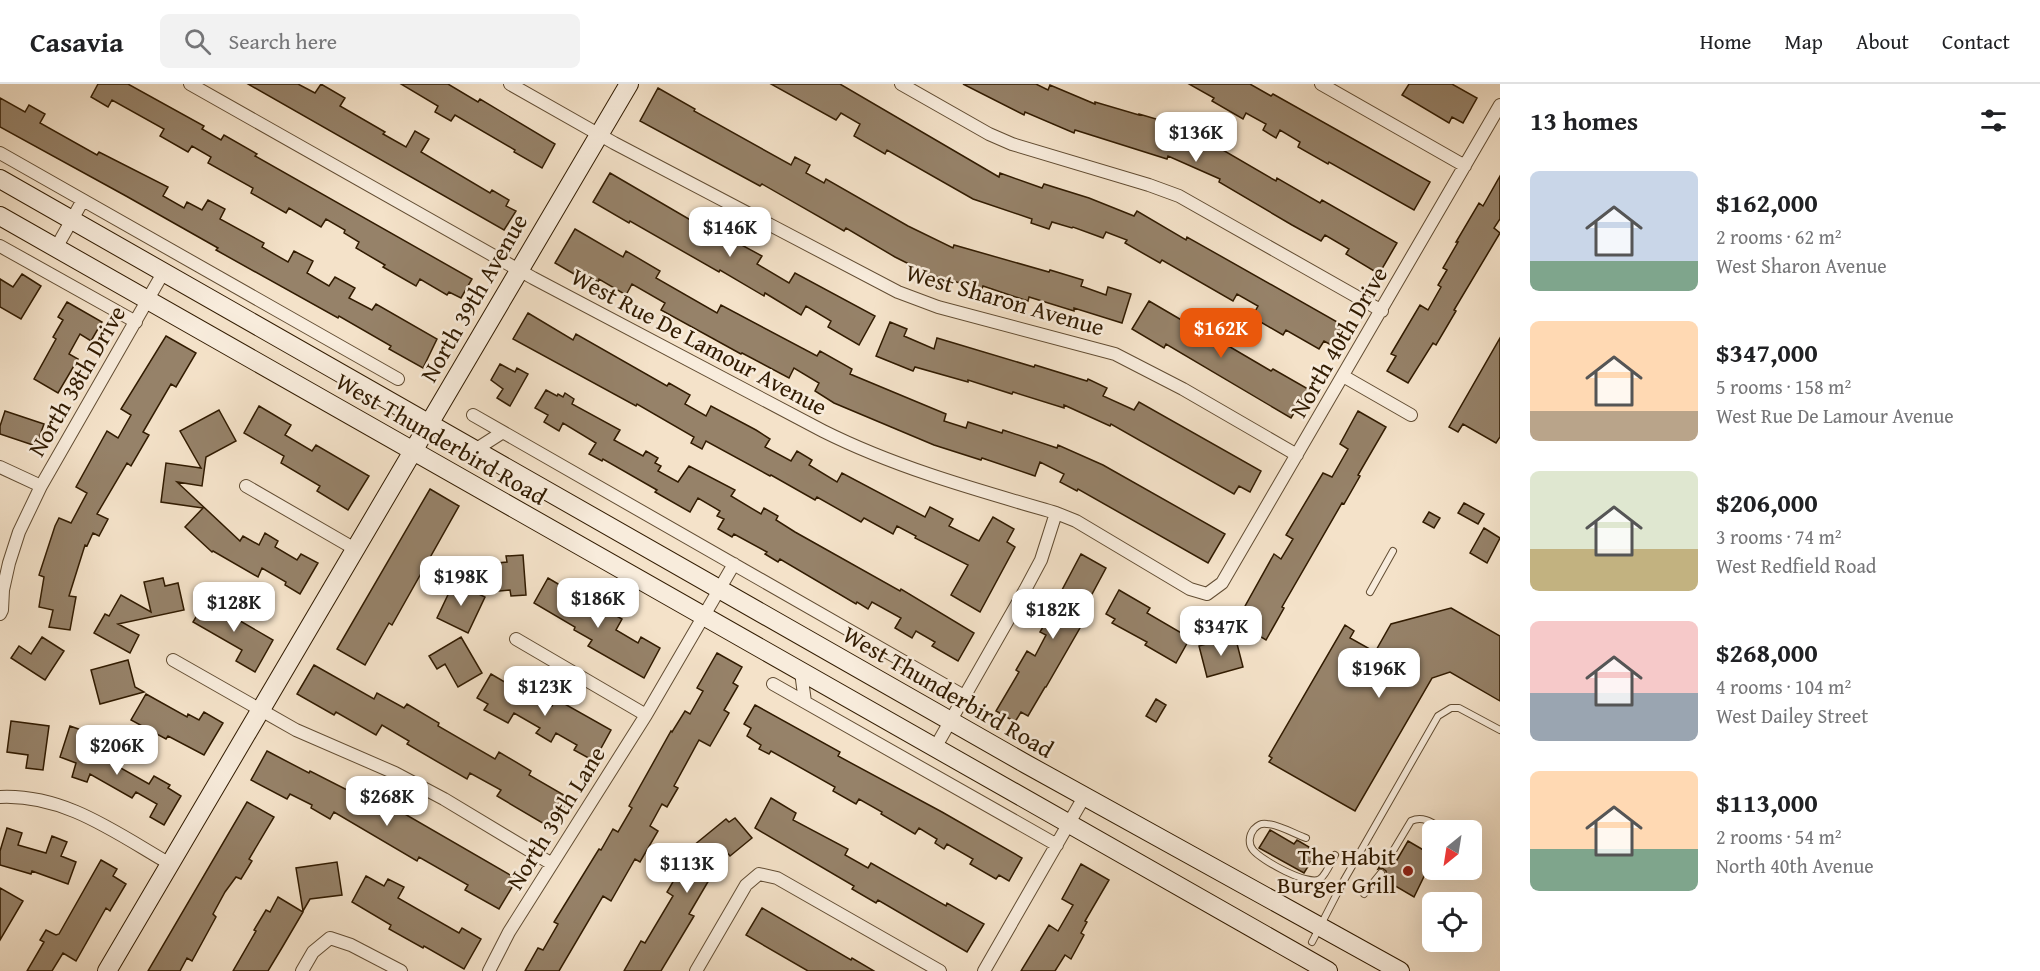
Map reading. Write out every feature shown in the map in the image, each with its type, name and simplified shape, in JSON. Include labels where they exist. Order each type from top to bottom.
[{"type":"main road","name":"North 39th Avenue","points":[[107,971],[629,84]]},
{"type":"main road","name":"West Thunderbird Road","points":[[0,179],[1084,797],[1316,935],[1400,971]]},
{"type":"main road","name":"West Thunderbird Road","points":[[0,216],[1328,971]]},
{"type":"street","name":"West Rue De Lamour Avenue","points":[[190,84],[519,270],[858,448],[1076,521],[1190,589],[1207,594]]},
{"type":"street","name":"West Sharon Avenue","points":[[510,84],[598,135],[898,292],[938,307],[1115,354],[1183,389],[1297,455]]},
{"type":"street","points":[[900,84],[989,134],[1012,144],[1179,196],[1382,311]]},
{"type":"street","points":[[1321,84],[1465,166]]},
{"type":"street","name":"North 40th Drive","points":[[1207,594],[1222,583],[1500,105]]},
{"type":"street","name":"West Thunderbird Road","points":[[0,153],[398,379]]},
{"type":"street","points":[[56,248],[84,200]]},
{"type":"street","points":[[0,246],[136,322]]},
{"type":"street","name":"North 38th Drive","points":[[0,614],[9,563],[19,532],[41,486],[163,273]]},
{"type":"street","name":"West Thunderbird Road","points":[[375,366],[375,393]]},
{"type":"street","points":[[1343,376],[1411,415]]},
{"type":"street","name":"West Thunderbird Road","points":[[473,416],[964,696]]},
{"type":"street","name":"West Thunderbird Road","points":[[475,450],[503,432]]},
{"type":"street","points":[[0,467],[41,486]]},
{"type":"street","points":[[246,486],[355,549]]},
{"type":"street","points":[[935,748],[1041,560],[1056,513]]},
{"type":"street","name":"North 39th Lane","points":[[489,971],[509,932],[646,715],[734,564]]},
{"type":"street","points":[[516,639],[646,715]]},
{"type":"street","points":[[173,660],[296,730],[395,773],[444,799],[552,864]]},
{"type":"street","points":[[801,672],[805,702]]},
{"type":"street","points":[[773,684],[1057,845]]},
{"type":"street","points":[[0,797],[21,796],[63,806],[91,818],[170,864]]},
{"type":"street","points":[[984,971],[1084,797]]},
{"type":"street","points":[[696,971],[746,885],[759,874],[777,878],[940,971]]},
{"type":"street","points":[[302,971],[313,952],[330,938],[351,945],[401,971]]},
{"type":"lane","points":[[1370,592],[1393,551]]},
{"type":"lane","points":[[1316,935],[1438,716],[1451,708],[1459,708],[1500,730]]},
{"type":"lane","points":[[1387,861],[1411,821],[1418,818],[1426,820]]},
{"type":"lane","points":[[1306,838],[1270,824],[1255,827],[1250,837],[1251,848],[1258,855],[1298,878],[1314,881],[1321,879],[1335,855]]},
{"type":"lane","points":[[1364,894],[1381,873]]},
{"type":"building","points":[[98,84],[128,84],[204,126],[202,129],[221,140],[224,135],[257,154],[255,156],[472,279],[461,298],[449,292],[447,295],[420,279],[416,286],[356,248],[359,242],[344,233],[345,230],[326,219],[321,227],[289,208],[286,213],[251,193],[253,188],[208,163],[211,157],[192,146],[188,152],[160,136],[164,129],[112,100],[108,107],[91,97]]},
{"type":"building","points":[[248,84],[298,84],[315,93],[321,84],[345,98],[340,106],[406,147],[415,131],[429,139],[421,152],[490,193],[492,190],[509,200],[506,206],[516,211],[504,230]]},
{"type":"building","points":[[401,84],[448,84],[478,102],[480,99],[555,144],[542,168],[455,115],[451,121],[435,112],[438,106]]},
{"type":"building","points":[[771,84],[840,84],[999,177],[1000,173],[1042,188],[1044,184],[1089,198],[1134,216],[1137,211],[1346,327],[1335,347],[1324,341],[1319,349],[1286,330],[1283,335],[1252,317],[1258,306],[1237,294],[1233,301],[1162,260],[1160,263],[1125,243],[1127,240],[1106,232],[1103,238],[1052,222],[1049,229],[1031,223],[1032,219],[973,199],[887,150],[885,154],[854,136],[860,124],[841,113],[836,120]]},
{"type":"building","points":[[963,84],[1036,84],[1048,90],[1050,85],[1095,104],[1095,102],[1190,129],[1224,144],[1221,149],[1276,181],[1277,178],[1320,203],[1322,200],[1397,243],[1379,274],[1346,254],[1349,249],[1325,235],[1321,241],[1219,182],[1220,179],[1168,156],[1167,159],[1075,130],[1074,133],[1025,112],[1024,115]]},
{"type":"building","points":[[1189,84],[1250,84],[1271,96],[1273,94],[1430,182],[1414,210],[1298,147],[1300,142],[1280,130],[1276,138],[1263,130],[1266,124],[1246,113],[1243,119],[1212,101],[1214,98]]},
{"type":"building","points":[[1409,84],[1452,84],[1477,98],[1463,123],[1452,117],[1449,123],[1402,95]]},
{"type":"building","points":[[658,88],[695,109],[694,111],[791,165],[795,157],[810,165],[806,173],[824,183],[826,179],[908,226],[953,248],[954,245],[1083,280],[1081,286],[1106,295],[1108,287],[1131,294],[1122,323],[1074,308],[1074,311],[1029,297],[1028,301],[983,286],[982,289],[931,275],[895,257],[846,228],[844,231],[762,184],[760,186],[640,121]]},
{"type":"building","points":[[0,98],[25,112],[29,105],[45,114],[40,123],[97,155],[99,152],[168,187],[163,196],[184,208],[187,202],[202,210],[208,200],[225,209],[220,219],[264,243],[262,247],[288,262],[294,251],[313,261],[307,273],[329,286],[335,277],[355,288],[349,298],[372,310],[376,304],[437,339],[423,368],[389,349],[391,346],[339,316],[338,318],[216,250],[218,248],[0,127]]},
{"type":"building","points":[[610,173],[699,225],[701,223],[762,256],[757,264],[789,283],[795,273],[875,316],[859,345],[828,327],[831,321],[806,306],[801,315],[765,293],[764,296],[593,202]]},
{"type":"building","points":[[1500,176],[1500,219],[1494,228],[1500,233],[1436,345],[1433,343],[1408,383],[1387,371],[1396,356],[1391,354],[1420,305],[1428,310],[1441,287],[1438,285],[1447,270],[1443,268],[1458,242],[1456,242],[1479,203],[1483,206]]},
{"type":"building","points":[[575,229],[623,257],[626,251],[660,271],[656,278],[717,313],[721,305],[817,356],[820,351],[852,369],[850,374],[946,414],[944,421],[966,428],[968,422],[1002,433],[1003,430],[1057,448],[1058,445],[1103,465],[1225,534],[1208,563],[1078,489],[1077,491],[1060,482],[1064,474],[1040,462],[1035,476],[934,445],[834,403],[815,391],[819,383],[794,368],[789,378],[741,354],[661,310],[665,303],[632,284],[626,295],[599,279],[598,282],[577,270],[574,274],[555,263]]},
{"type":"building","points":[[22,274],[41,286],[21,319],[0,307],[0,279],[13,287]]},
{"type":"building","points":[[1149,301],[1271,371],[1273,369],[1308,389],[1291,418],[1166,344],[1164,348],[1132,329]]},
{"type":"building","points":[[67,302],[102,322],[91,341],[80,334],[69,354],[78,359],[58,393],[34,379],[56,339],[53,337],[63,320],[58,317]]},
{"type":"building","points":[[528,313],[573,340],[576,334],[667,386],[669,383],[690,395],[685,404],[706,416],[711,406],[756,430],[770,439],[765,447],[791,461],[797,451],[812,460],[809,465],[837,482],[842,473],[925,517],[930,507],[953,519],[949,526],[979,541],[993,517],[1014,529],[1007,542],[1015,547],[980,612],[951,595],[968,565],[915,538],[916,536],[897,526],[893,534],[864,518],[861,522],[817,497],[815,500],[706,441],[702,449],[691,443],[694,437],[637,404],[636,406],[513,339]]},
{"type":"building","points":[[890,322],[907,329],[904,336],[934,349],[937,338],[1034,367],[1035,365],[1087,381],[1088,379],[1107,388],[1103,396],[1134,410],[1139,402],[1261,471],[1250,492],[1239,486],[1234,494],[1111,424],[1110,426],[1064,405],[1064,408],[1013,392],[1012,394],[915,367],[913,371],[876,356]]},
{"type":"building","points":[[166,336],[196,353],[176,387],[171,384],[143,432],[149,435],[131,466],[127,463],[97,514],[108,519],[99,536],[93,533],[87,546],[85,545],[69,596],[76,597],[70,630],[49,627],[53,610],[39,607],[44,577],[39,575],[55,526],[59,518],[71,523],[87,493],[76,487],[107,431],[118,438],[131,415],[121,409]]},
{"type":"building","points":[[1500,338],[1500,437],[1496,443],[1463,424],[1458,432],[1449,427]]},
{"type":"building","points":[[500,364],[515,372],[517,368],[528,374],[510,406],[497,398],[503,389],[491,380]]},
{"type":"building","points":[[546,390],[563,397],[565,393],[574,399],[572,404],[620,430],[614,440],[643,456],[646,451],[658,458],[655,463],[661,466],[658,471],[678,482],[689,466],[735,490],[731,496],[761,514],[764,508],[778,516],[776,520],[795,532],[900,591],[901,589],[974,633],[958,661],[932,646],[935,642],[916,631],[912,638],[895,628],[901,618],[872,602],[868,609],[857,602],[856,604],[780,559],[778,562],[765,554],[767,552],[734,534],[732,537],[718,529],[724,519],[717,516],[720,511],[698,498],[690,512],[655,492],[657,490],[603,459],[602,461],[589,454],[596,443],[563,423],[559,431],[544,422],[548,415],[535,408]]},
{"type":"building","points":[[259,406],[291,425],[285,435],[312,451],[316,445],[369,476],[348,510],[317,491],[320,486],[281,463],[284,456],[244,433]]},
{"type":"building","points":[[219,410],[236,441],[206,457],[202,486],[177,482],[240,541],[243,536],[259,545],[265,533],[278,541],[275,547],[297,560],[301,554],[318,563],[300,594],[285,585],[286,582],[262,568],[258,577],[212,552],[185,527],[203,508],[161,502],[166,463],[201,468],[180,431]]},
{"type":"building","points":[[5,411],[44,424],[36,446],[0,434]]},
{"type":"building","points":[[1358,411],[1386,427],[1344,504],[1342,503],[1282,607],[1284,608],[1266,640],[1241,625],[1249,611],[1244,608],[1274,554],[1281,559],[1293,539],[1286,535],[1323,473],[1332,477],[1348,449],[1340,444]]},
{"type":"building","points":[[430,489],[459,506],[392,625],[389,623],[365,665],[337,649]]},
{"type":"building","points":[[1464,503],[1484,514],[1478,524],[1458,513]]},
{"type":"building","points":[[1429,512],[1440,518],[1434,528],[1423,522]]},
{"type":"building","points":[[1484,528],[1500,538],[1487,563],[1470,553]]},
{"type":"building","points":[[1081,554],[1106,568],[1083,611],[1088,614],[1028,716],[1021,712],[1015,722],[996,711],[1019,672],[1016,670],[1027,651],[1035,656],[1046,635],[1040,632],[1064,591],[1062,590]]},
{"type":"building","points":[[523,555],[526,595],[511,596],[510,590],[489,592],[487,564],[507,562],[506,556]]},
{"type":"building","points":[[163,578],[165,586],[178,583],[184,610],[118,624],[139,635],[130,653],[94,633],[105,614],[109,616],[121,595],[151,612],[144,582]]},
{"type":"building","points":[[548,578],[582,598],[580,602],[605,616],[608,611],[622,619],[616,630],[638,643],[641,637],[660,648],[644,678],[588,646],[592,640],[574,630],[575,627],[534,603]]},
{"type":"building","points":[[454,582],[485,597],[468,633],[437,618]]},
{"type":"building","points":[[1119,590],[1150,608],[1147,613],[1190,638],[1176,663],[1145,645],[1147,642],[1112,623],[1115,619],[1106,614]]},
{"type":"building","points":[[208,597],[237,614],[235,618],[273,640],[255,672],[236,661],[242,650],[193,622]]},
{"type":"building","points":[[1451,608],[1500,636],[1500,701],[1450,672],[1432,678],[1355,811],[1269,762],[1272,758],[1269,756],[1345,625],[1354,631],[1350,638],[1375,652],[1391,624]]},
{"type":"building","points":[[1235,636],[1243,667],[1207,677],[1199,646]]},
{"type":"building","points":[[42,637],[64,651],[45,680],[11,658],[19,646],[31,654]]},
{"type":"building","points":[[461,637],[482,673],[458,687],[445,664],[437,669],[429,656]]},
{"type":"building","points":[[717,653],[742,667],[733,683],[738,686],[724,710],[729,713],[710,746],[699,740],[674,786],[678,788],[667,807],[662,804],[650,826],[658,831],[640,862],[635,859],[611,901],[603,896],[559,971],[525,971],[538,948],[543,950],[558,924],[554,922],[599,849],[601,850],[613,829],[618,832],[632,808],[629,806],[671,731],[685,711],[690,714],[703,691],[697,688]]},
{"type":"building","points":[[128,660],[135,687],[144,692],[100,704],[91,670]]},
{"type":"building","points":[[314,665],[374,699],[377,693],[404,708],[407,704],[439,723],[438,726],[495,759],[499,752],[531,771],[529,775],[569,798],[551,828],[497,796],[501,790],[470,773],[467,779],[407,744],[409,741],[382,725],[376,735],[336,712],[334,715],[297,694]]},
{"type":"building","points":[[491,674],[534,699],[535,696],[552,706],[556,699],[611,730],[594,761],[574,750],[577,745],[556,733],[551,742],[536,733],[540,728],[514,713],[508,723],[484,710],[488,704],[477,698]]},
{"type":"building","points":[[146,694],[187,717],[188,714],[199,720],[204,712],[223,723],[204,755],[168,736],[166,739],[131,720]]},
{"type":"building","points":[[1156,699],[1166,705],[1156,722],[1146,716]]},
{"type":"building","points":[[755,705],[840,752],[838,756],[1022,858],[1009,881],[999,875],[996,879],[970,864],[973,859],[947,844],[944,849],[935,843],[937,839],[919,828],[915,834],[859,799],[856,804],[833,791],[835,787],[771,751],[769,754],[759,749],[761,745],[747,736],[751,728],[744,724]]},
{"type":"building","points":[[11,721],[49,726],[43,770],[26,768],[28,755],[7,752]]},
{"type":"building","points":[[70,726],[87,732],[82,746],[98,751],[96,754],[149,784],[154,776],[170,785],[168,788],[181,796],[164,825],[150,817],[157,804],[136,792],[132,798],[90,774],[87,782],[72,777],[76,763],[60,757]]},
{"type":"building","points":[[267,751],[353,793],[355,790],[396,813],[398,810],[517,879],[499,909],[465,890],[468,885],[419,857],[417,861],[334,812],[330,819],[311,808],[312,805],[290,794],[287,799],[251,780]]},
{"type":"building","points":[[771,798],[796,813],[793,820],[848,849],[845,855],[868,868],[871,863],[946,906],[947,903],[984,924],[967,952],[878,900],[876,903],[852,889],[854,886],[755,828]]},
{"type":"building","points":[[247,802],[274,817],[249,859],[252,861],[241,879],[236,877],[225,892],[213,914],[216,917],[192,961],[187,958],[180,971],[148,971]]},
{"type":"building","points":[[735,818],[752,838],[730,856],[726,851],[689,914],[694,916],[661,971],[624,971],[641,941],[645,943],[673,896],[667,892],[677,875],[671,872],[685,849],[688,850],[726,819],[729,822]]},
{"type":"building","points":[[7,828],[22,833],[18,845],[46,853],[52,836],[67,842],[61,856],[76,862],[68,884],[32,871],[31,874],[0,865],[0,851]]},
{"type":"building","points":[[1270,830],[1294,844],[1297,840],[1309,847],[1307,851],[1315,855],[1304,873],[1259,848]]},
{"type":"building","name":"The Habit Burger Grill","points":[[1408,841],[1422,849],[1422,880],[1414,897],[1385,880],[1386,871],[1382,868],[1378,869],[1382,862],[1385,866],[1394,865]]},
{"type":"building","points":[[101,860],[117,869],[113,876],[126,884],[110,911],[106,908],[76,961],[63,953],[52,971],[27,971],[44,942],[40,940],[46,930],[56,935],[59,934]]},
{"type":"building","points":[[337,862],[342,895],[310,899],[303,911],[296,868]]},
{"type":"building","points":[[1081,864],[1109,880],[1085,921],[1087,922],[1081,933],[1084,935],[1071,959],[1065,955],[1055,971],[1021,971],[1049,925],[1058,931],[1073,905],[1062,899]]},
{"type":"building","points":[[366,876],[384,886],[388,879],[404,887],[398,898],[459,933],[462,928],[481,939],[464,969],[389,929],[391,925],[352,902]]},
{"type":"building","points":[[0,888],[23,901],[0,940]]},
{"type":"building","points":[[278,897],[303,912],[268,971],[233,971],[266,910],[270,912]]},
{"type":"building","points":[[762,908],[874,971],[808,971],[746,935]]},
{"type":"place","name":"The Habit Burger Grill","points":[[1408,871]]}]
